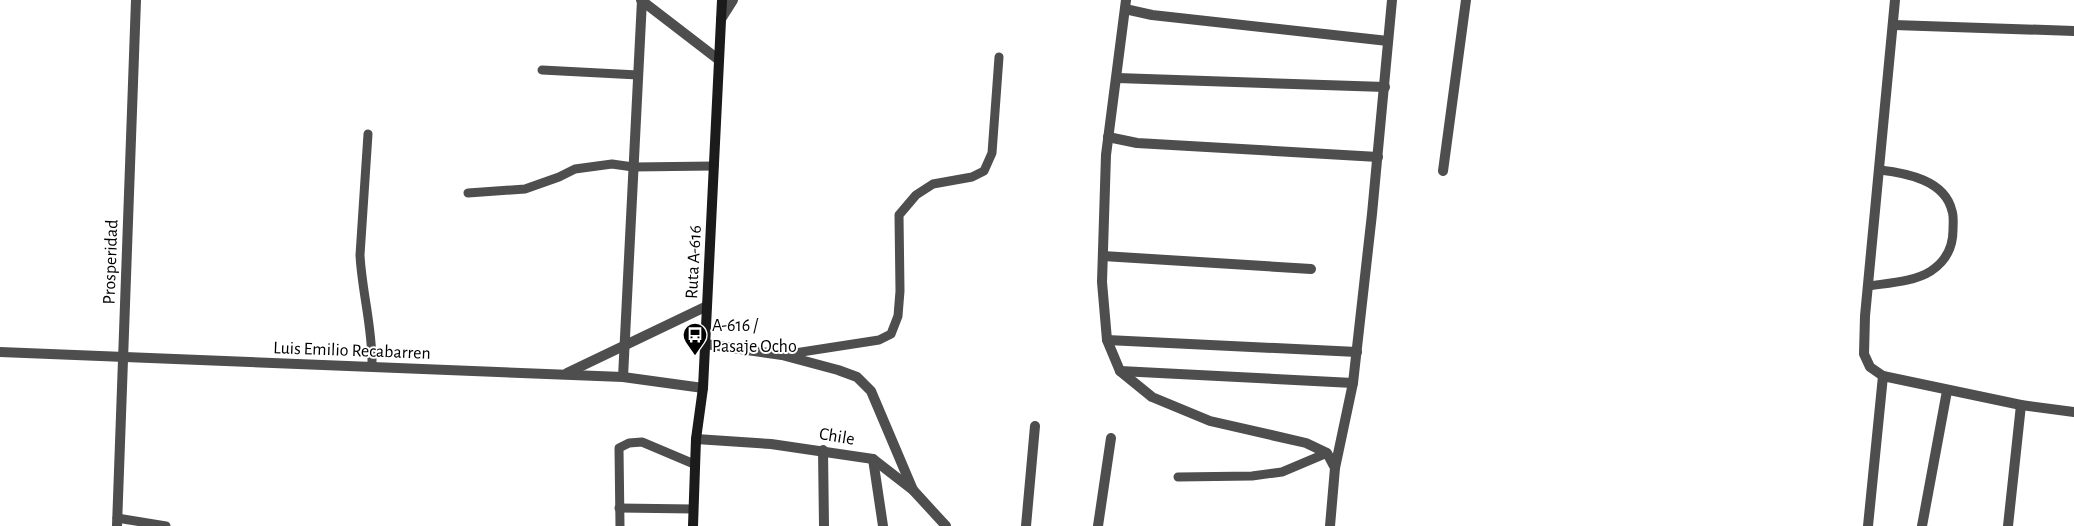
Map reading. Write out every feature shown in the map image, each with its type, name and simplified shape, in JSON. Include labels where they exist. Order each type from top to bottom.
[{"type":"main road","name":"Ruta A-616","points":[[693,526],[694,464],[703,388],[722,0]]},
{"type":"street","name":"Prosperidad","points":[[117,522],[136,0]]},
{"type":"street","points":[[642,0],[719,60]]},
{"type":"street","points":[[623,377],[642,0]]},
{"type":"street","points":[[721,19],[734,0]]},
{"type":"street","points":[[1330,526],[1335,468],[1354,382],[1378,157],[1392,0]]},
{"type":"street","points":[[1443,171],[1466,0]]},
{"type":"street","points":[[1895,0],[1868,286],[1864,354],[1870,366],[1883,376],[1947,391],[2021,405],[2074,412]]},
{"type":"street","points":[[1335,468],[1327,452],[1306,443],[1210,421],[1152,397],[1120,371],[1107,340],[1102,282],[1108,137],[1126,5],[1152,16],[1388,41]]},
{"type":"street","points":[[1894,25],[2074,31]]},
{"type":"street","points":[[1117,78],[1384,87]]},
{"type":"street","points":[[1108,137],[1137,143],[1378,157]]},
{"type":"street","points":[[1103,256],[1311,269]]},
{"type":"street","points":[[564,375],[707,306]]},
{"type":"street","points":[[1107,340],[1357,352]]},
{"type":"street","points":[[705,344],[782,355],[857,377],[870,391],[912,490]]},
{"type":"street","name":"Luis Emilio Recabarren","points":[[0,352],[623,377],[703,388]]},
{"type":"street","points":[[1120,371],[1354,382]]},
{"type":"street","points":[[1868,526],[1883,376]]},
{"type":"street","points":[[1922,526],[1947,391]]},
{"type":"street","points":[[2008,526],[2021,405]]},
{"type":"street","points":[[1026,526],[1036,426]]},
{"type":"street","points":[[1098,526],[1111,438]]},
{"type":"street","name":"Chile","points":[[696,439],[771,444],[873,458],[912,490],[946,526]]},
{"type":"street","points":[[823,450],[824,526]]},
{"type":"street","points":[[873,458],[883,526]]},
{"type":"lane","points":[[782,355],[879,340],[892,334],[898,316],[900,291],[899,215],[916,195],[933,184],[972,177],[984,171],[992,153],[999,57]]},
{"type":"lane","points":[[542,70],[638,76]]},
{"type":"lane","points":[[368,134],[360,255],[373,345],[372,367]]},
{"type":"lane","points":[[468,193],[524,189],[575,170],[602,165],[612,164],[633,167],[714,166]]},
{"type":"lane","points":[[1868,286],[1920,277],[1929,273],[1938,266],[1951,250],[1953,234],[1952,211],[1946,197],[1933,185],[1906,173],[1880,170]]},
{"type":"lane","points":[[620,526],[619,448],[629,443],[642,442],[694,464]]},
{"type":"lane","points":[[1178,476],[1252,476],[1282,472],[1327,452]]},
{"type":"lane","points":[[619,508],[693,508]]},
{"type":"lane","points":[[117,522],[166,526]]},
{"type":"place","name":"A-616 / Pasaje Ocho","points":[[695,356]]}]
